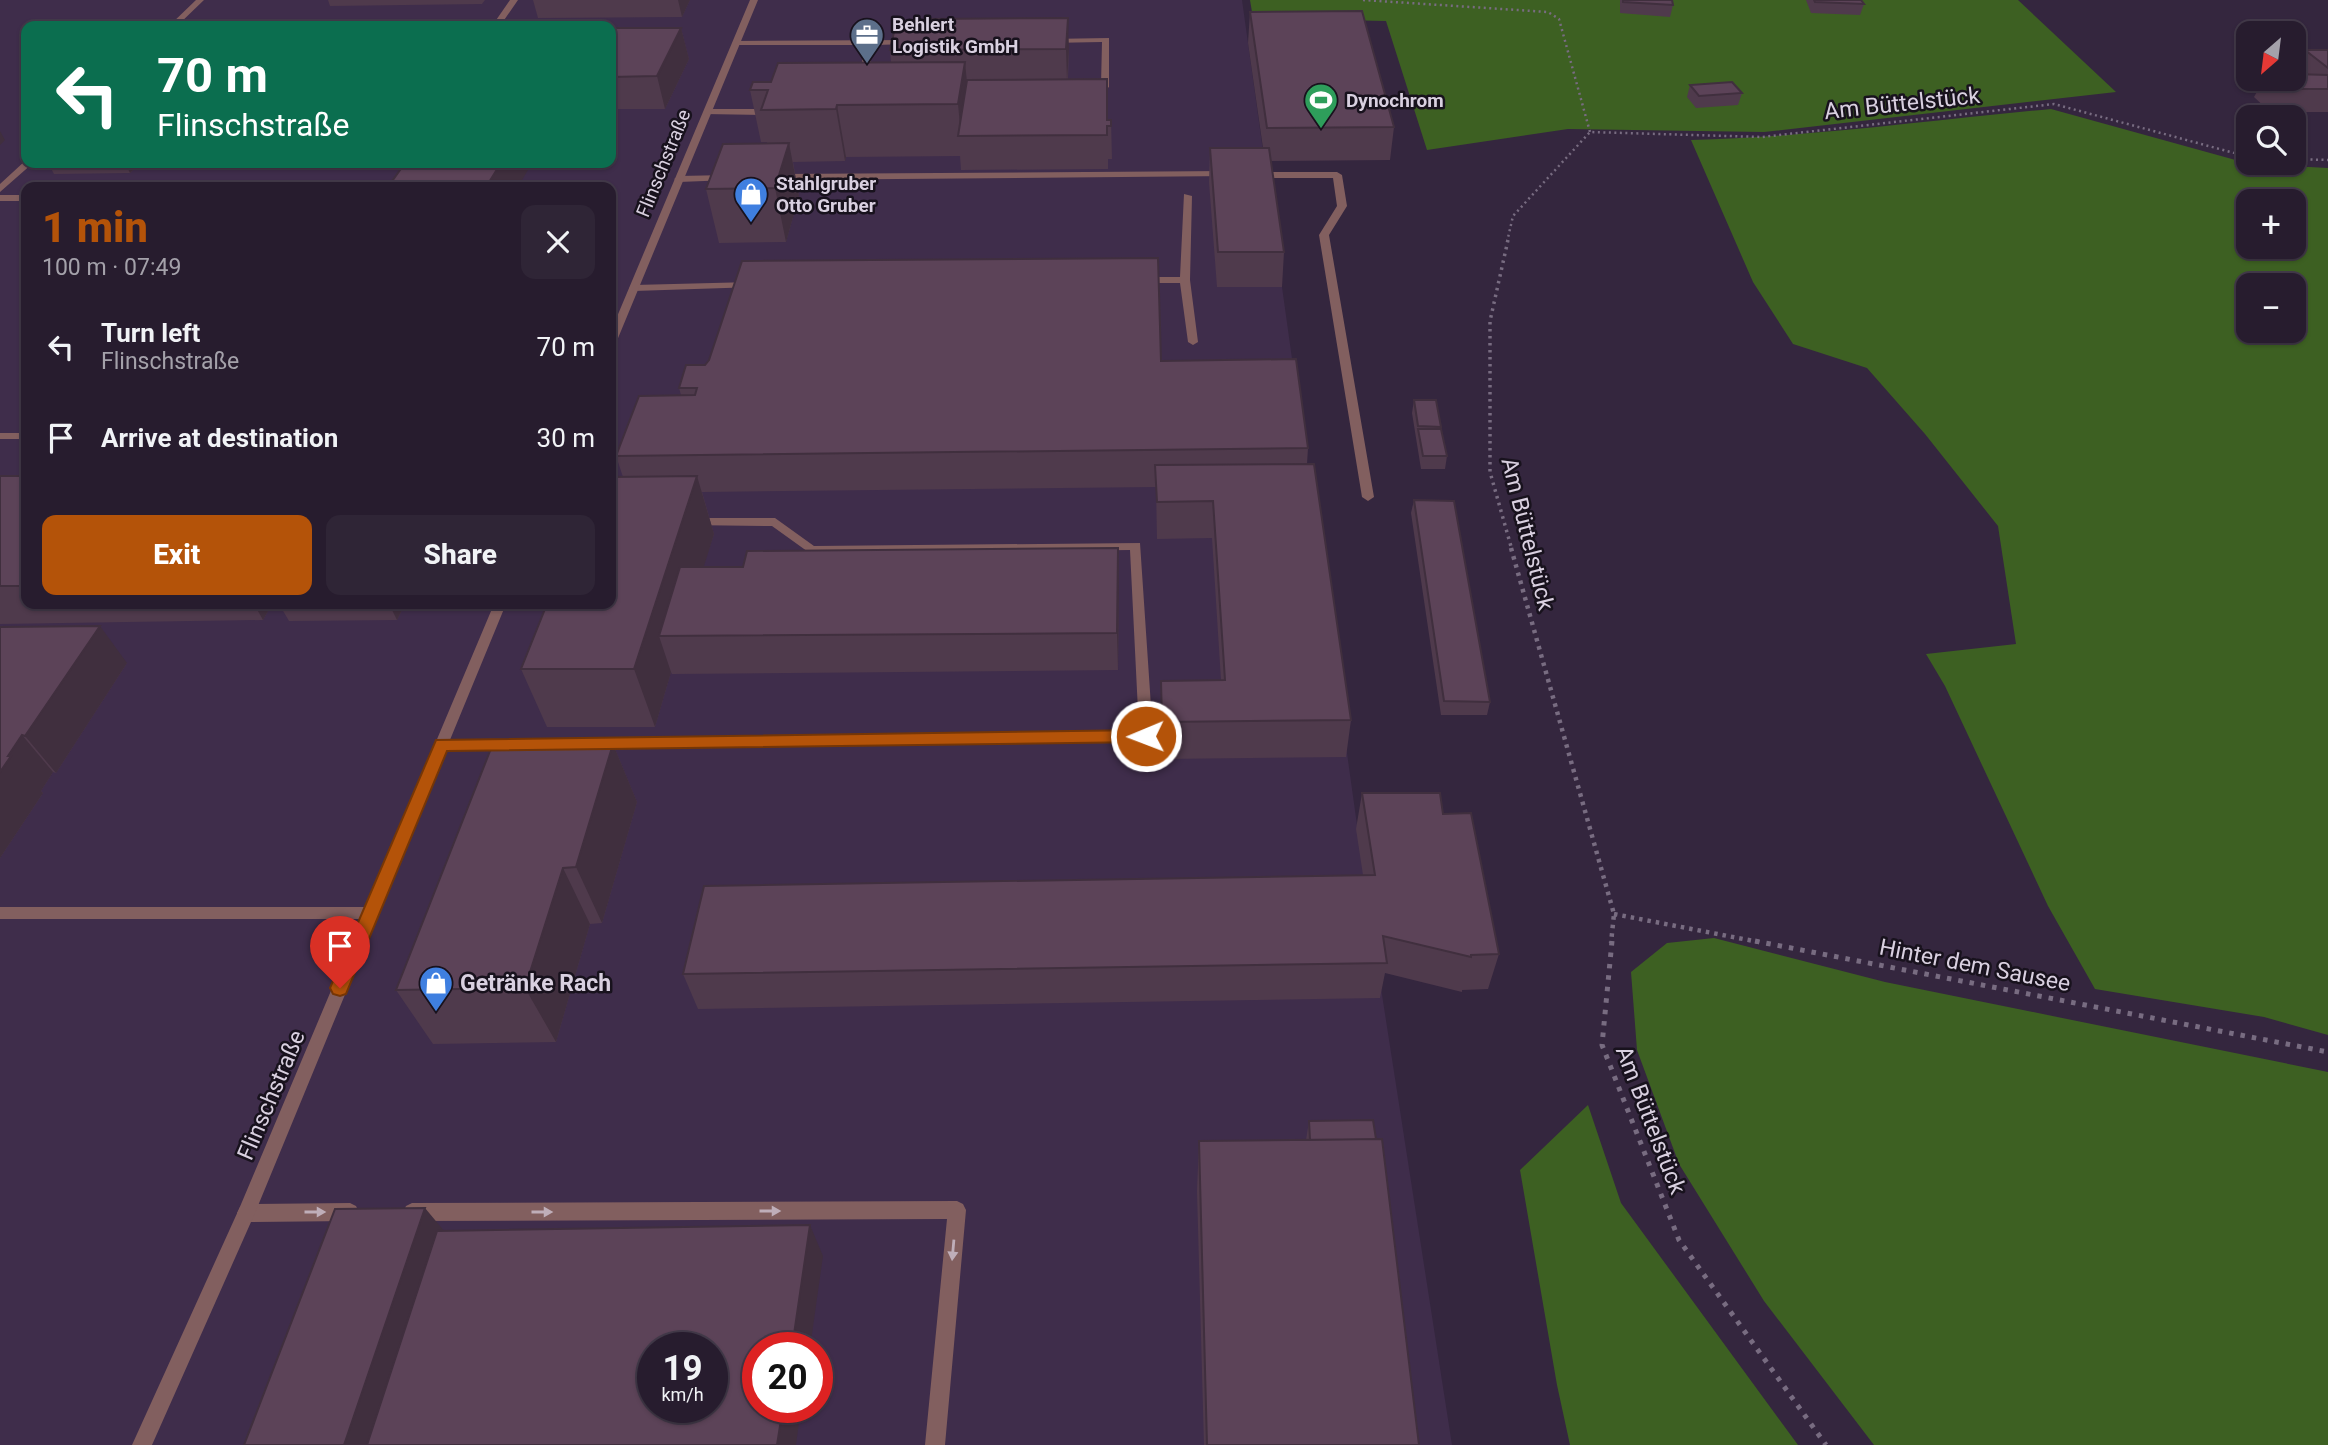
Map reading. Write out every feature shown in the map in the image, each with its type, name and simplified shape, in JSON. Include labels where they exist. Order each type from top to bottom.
[{"type":"street","points":[[178,21],[200,0]]},
{"type":"street","points":[[499,21],[514,0]]},
{"type":"street","name":"Flinschstraße","points":[[616,331],[754,0]]},
{"type":"street","points":[[1037,41],[1106,40],[1105,87],[1082,91]]},
{"type":"street","points":[[862,83],[870,42]]},
{"type":"street","points":[[737,43],[926,42]]},
{"type":"street","points":[[707,112],[786,111]]},
{"type":"street","points":[[0,190],[23,168]]},
{"type":"street","points":[[773,177],[1337,175],[1342,206],[1324,236],[1368,497]]},
{"type":"street","points":[[679,179],[733,177]]},
{"type":"street","points":[[1187,196],[1185,280],[1194,342]]},
{"type":"street","points":[[0,198],[21,198]]},
{"type":"street","points":[[1131,281],[1185,280]]},
{"type":"street","points":[[634,288],[764,285]]},
{"type":"street","points":[[0,436],[21,436]]},
{"type":"street","points":[[442,745],[1146,736],[1136,546],[811,550],[775,522],[679,522]]},
{"type":"street","name":"Flinschstraße","points":[[142,1445],[246,1213],[498,609]]},
{"type":"street","points":[[0,913],[371,913]]},
{"type":"street","points":[[400,1212],[957,1210],[935,1445]]},
{"type":"street","points":[[246,1213],[372,1212]]},
{"type":"path","points":[[1363,0],[1548,10],[1559,19],[1590,132]]},
{"type":"path","name":"Am Büttelstück","points":[[1826,1445],[1679,1240],[1602,1045],[1615,914],[1490,472],[1490,321],[1513,216],[1590,132],[1762,136],[2054,104],[2236,154]]},
{"type":"path","points":[[2306,159],[2328,160]]},
{"type":"path","name":"Hinter dem Sausee","points":[[1615,914],[2328,1052]]},
{"type":"shaded area","points":[[0,0],[1242,0],[1369,911],[1452,1445],[0,1445]]},
{"type":"green space","points":[[1250,0],[2018,0],[2116,92],[1764,132],[1568,129],[1427,150],[1386,21],[1253,18]]},
{"type":"green space","points":[[2051,109],[2236,160],[2236,175],[2306,175],[2306,167],[2328,168],[2328,1035],[2264,1017],[2095,989],[2048,906],[1945,686],[1926,654],[2016,644],[1998,526],[1925,434],[1867,368],[1793,344],[1753,282],[1691,140],[1826,132]]},
{"type":"green space","points":[[1714,938],[1885,982],[2328,1072],[2328,1445],[1874,1445],[1764,1301],[1679,1164],[1637,1050],[1631,972],[1667,943]]},
{"type":"green space","points":[[1588,1105],[1621,1203],[1798,1445],[1570,1445],[1520,1170]]},
{"type":"building","points":[[1672,0],[1673,5],[1623,2]]},
{"type":"building","points":[[1814,0],[1861,0],[1864,4],[1815,2]]},
{"type":"building","name":"Dynochrom","points":[[1362,11],[1394,127],[1267,128],[1250,12]]},
{"type":"building","points":[[1068,18],[1066,49],[890,50],[896,23],[924,23],[925,19]]},
{"type":"building","points":[[616,28],[681,28],[657,76],[616,77]]},
{"type":"building","points":[[2306,50],[2328,50],[2328,68],[2306,51]]},
{"type":"building","points":[[965,62],[958,104],[837,105],[836,109],[761,110],[768,90],[750,90],[753,82],[771,82],[778,63]]},
{"type":"building","points":[[2306,74],[2328,75],[2328,89],[2306,89]]},
{"type":"building","points":[[1107,79],[1107,120],[1111,120],[1111,126],[1107,126],[1107,135],[958,136],[967,80]]},
{"type":"building","points":[[1732,82],[1742,93],[1699,96],[1690,85]]},
{"type":"building","points":[[789,143],[775,188],[706,189],[723,144]]},
{"type":"building","points":[[1210,148],[1269,148],[1284,252],[1218,252]]},
{"type":"building","points":[[401,168],[498,168],[489,182],[392,182]]},
{"type":"building","points":[[1158,258],[1161,361],[1296,359],[1308,448],[616,456],[639,396],[695,395],[697,388],[679,388],[686,365],[705,365],[709,360],[742,261]]},
{"type":"building","points":[[1414,400],[1436,400],[1441,427],[1418,426]]},
{"type":"building","points":[[1418,429],[1441,429],[1447,456],[1423,456]]},
{"type":"building","points":[[1314,464],[1351,720],[1162,722],[1161,681],[1225,680],[1213,501],[1157,502],[1155,465]]},
{"type":"building","points":[[0,476],[21,476],[21,586],[0,586]]},
{"type":"building","points":[[697,476],[634,669],[521,669],[545,609],[616,609],[616,477]]},
{"type":"building","points":[[1414,500],[1454,501],[1490,702],[1444,701]]},
{"type":"building","points":[[1118,548],[1117,633],[659,636],[680,567],[743,567],[747,551]]},
{"type":"building","points":[[100,626],[25,736],[22,735],[0,772],[0,627]]},
{"type":"building","points":[[613,744],[576,867],[563,868],[525,988],[396,990],[492,746]]},
{"type":"building","points":[[1362,793],[1440,793],[1443,814],[1471,813],[1499,954],[1471,957],[1383,936],[1387,963],[683,974],[704,886],[1375,875]]},
{"type":"building","points":[[1373,1120],[1376,1139],[1310,1140],[1309,1121]]},
{"type":"building","points":[[1382,1139],[1419,1445],[1207,1445],[1199,1141]]},
{"type":"building","points":[[425,1208],[344,1445],[244,1445],[335,1209]]},
{"type":"building","points":[[810,1225],[794,1332],[742,1332],[742,1423],[780,1423],[777,1445],[367,1445],[437,1231]]},
{"type":"place","name":"Behlert Logistik GmbH","points":[[867,65]]},
{"type":"place","name":"Dynochrom","points":[[1321,130]]},
{"type":"place","name":"Stahlgruber Otto Gruber","points":[[751,224]]},
{"type":"place","name":"Getränke Rach","points":[[436,1013]]},
{"type":"route","points":[[340,988],[442,745],[1146,736]]}]
